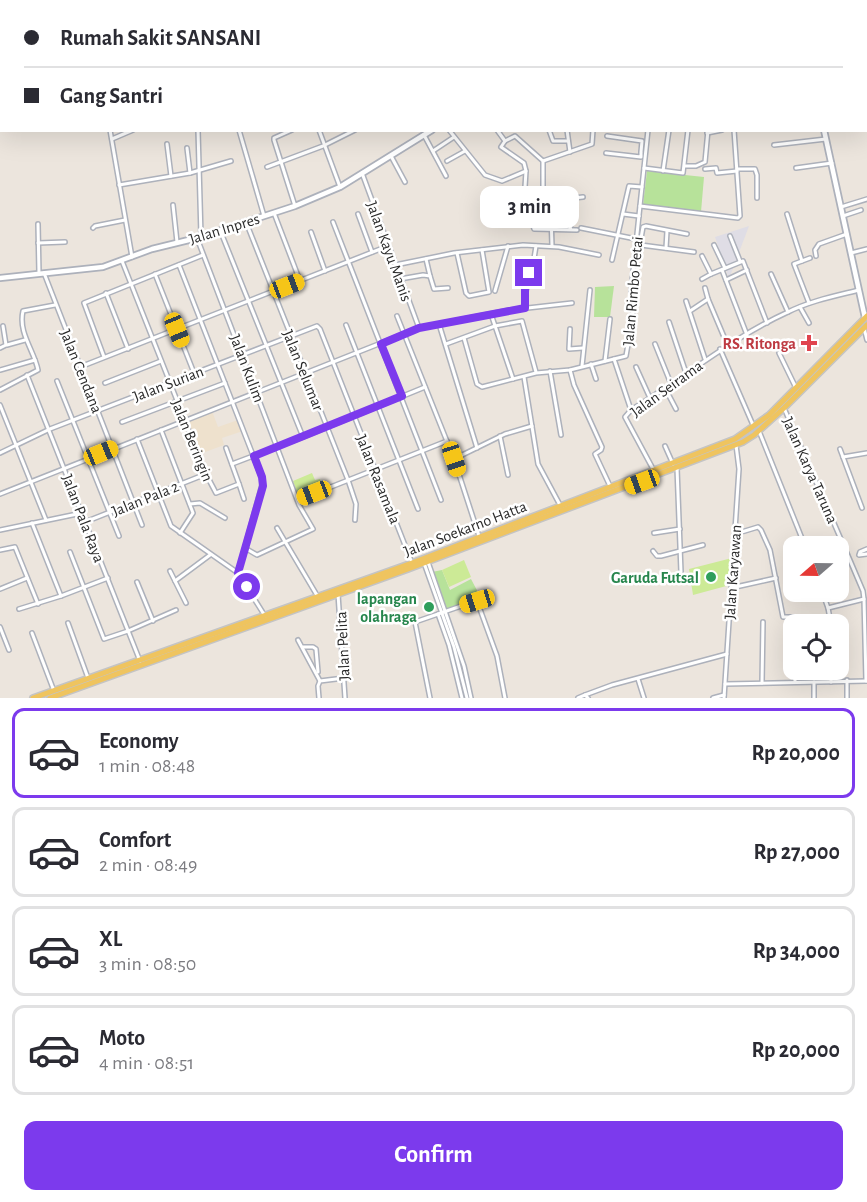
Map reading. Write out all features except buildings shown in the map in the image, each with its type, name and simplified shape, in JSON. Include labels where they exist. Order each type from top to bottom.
[{"type":"main road","name":"Jalan Inpres","points":[[0,278],[103,267],[295,206],[340,187],[429,132]]},
{"type":"main road","points":[[824,132],[866,322]]},
{"type":"main road","name":"Jalan Soekarno Hatta","points":[[50,698],[479,536],[561,506],[583,501],[654,470],[675,466],[735,439],[756,429],[866,322]]},
{"type":"main road","name":"Jalan Soekarno Hatta","points":[[33,698],[338,594],[736,445],[784,408],[800,387]]},
{"type":"street","points":[[110,132],[132,257]]},
{"type":"street","points":[[112,139],[128,132]]},
{"type":"street","name":"Jalan Kulim","points":[[198,132],[199,237],[203,255],[298,500],[313,529],[286,542]]},
{"type":"street","points":[[240,132],[264,216]]},
{"type":"street","points":[[288,132],[274,138],[295,206]]},
{"type":"street","points":[[320,132],[340,187]]},
{"type":"street","points":[[344,132],[345,136]]},
{"type":"street","points":[[267,167],[323,146],[352,132]]},
{"type":"street","points":[[451,132],[485,175],[502,181],[526,171]]},
{"type":"street","points":[[498,132],[505,141]]},
{"type":"street","points":[[550,132],[554,141],[568,141]]},
{"type":"street","points":[[567,132],[570,153]]},
{"type":"street","points":[[543,161],[592,144],[593,132]]},
{"type":"street","name":"Jalan Rimbo Petai","points":[[464,338],[479,387],[536,373],[570,370],[624,358],[627,353],[633,315],[631,291],[644,168],[643,152],[648,132]]},
{"type":"street","points":[[663,171],[669,132]]},
{"type":"street","points":[[644,168],[681,174],[685,166],[688,132]]},
{"type":"street","points":[[685,166],[696,166],[705,162],[707,132]]},
{"type":"street","points":[[640,207],[738,218],[740,216],[734,132]]},
{"type":"street","points":[[424,135],[446,176]]},
{"type":"street","points":[[433,151],[454,136]]},
{"type":"street","points":[[525,187],[524,163],[501,147],[505,141],[515,136],[543,161],[543,186]]},
{"type":"street","points":[[606,153],[641,157],[643,152],[642,141],[607,136]]},
{"type":"street","points":[[774,145],[826,139]]},
{"type":"street","points":[[167,144],[171,176]]},
{"type":"street","points":[[187,148],[190,173]]},
{"type":"street","points":[[447,161],[465,151]]},
{"type":"street","points":[[391,156],[405,182]]},
{"type":"street","points":[[119,185],[190,173],[231,161]]},
{"type":"street","points":[[796,168],[832,163]]},
{"type":"street","points":[[705,169],[716,168],[717,173],[755,170],[757,198]]},
{"type":"street","name":"Jalan Kayu Manis","points":[[362,173],[419,328]]},
{"type":"street","points":[[612,260],[629,186],[642,187]]},
{"type":"street","points":[[517,200],[583,197]]},
{"type":"street","points":[[570,230],[574,198]]},
{"type":"street","points":[[525,199],[534,229],[579,229],[617,236],[637,243],[694,252]]},
{"type":"street","points":[[841,207],[867,199]]},
{"type":"street","points":[[173,205],[177,242]]},
{"type":"street","points":[[843,216],[861,210]]},
{"type":"street","points":[[274,213],[300,281]]},
{"type":"street","points":[[623,213],[639,216]]},
{"type":"street","points":[[358,214],[372,252]]},
{"type":"street","points":[[787,214],[802,261]]},
{"type":"street","points":[[551,215],[552,246]]},
{"type":"street","points":[[530,216],[573,215]]},
{"type":"street","points":[[93,228],[125,220]]},
{"type":"street","name":"Jalan Selumar","points":[[246,222],[348,480],[356,504],[356,520]]},
{"type":"street","points":[[333,222],[441,500]]},
{"type":"street","name":"Jalan Cendana","points":[[38,224],[42,273],[113,448],[141,525]]},
{"type":"street","points":[[637,243],[643,227],[646,226],[687,234]]},
{"type":"street","points":[[220,230],[303,437]]},
{"type":"street","points":[[666,248],[667,231]]},
{"type":"street","points":[[311,232],[325,271]]},
{"type":"street","points":[[816,256],[815,250],[819,244],[847,234]]},
{"type":"street","points":[[730,236],[740,261],[743,261],[747,270],[766,323]]},
{"type":"street","points":[[38,243],[65,242]]},
{"type":"street","points":[[525,308],[527,277],[533,265],[536,245]]},
{"type":"street","points":[[714,245],[747,335]]},
{"type":"street","points":[[80,367],[388,246]]},
{"type":"street","points":[[395,265],[508,246],[552,246],[599,255]]},
{"type":"street","points":[[495,291],[508,246]]},
{"type":"street","points":[[851,253],[867,249]]},
{"type":"street","points":[[457,253],[466,293],[469,296],[489,292],[482,250]]},
{"type":"street","points":[[105,358],[83,304],[203,255]]},
{"type":"street","points":[[702,256],[711,274]]},
{"type":"street","points":[[808,303],[794,264],[810,258]]},
{"type":"street","points":[[426,259],[434,289],[448,288]]},
{"type":"street","name":"Jalan Beringin","points":[[122,261],[206,474],[216,493],[239,484],[226,448]]},
{"type":"street","points":[[702,279],[740,261]]},
{"type":"street","points":[[179,265],[263,484],[238,573]]},
{"type":"street","points":[[726,280],[747,270]]},
{"type":"street","points":[[155,274],[194,373]]},
{"type":"street","points":[[771,274],[788,312]]},
{"type":"street","points":[[400,279],[430,276]]},
{"type":"street","points":[[705,288],[727,345]]},
{"type":"street","points":[[582,366],[590,290]]},
{"type":"street","name":"Jalan Seirama","points":[[654,470],[625,417],[631,410],[720,349],[766,323],[808,303],[859,290]]},
{"type":"street","points":[[106,293],[128,349]]},
{"type":"street","points":[[690,311],[708,298]]},
{"type":"street","points":[[686,301],[705,359]]},
{"type":"street","points":[[0,494],[419,328],[525,308],[572,303]]},
{"type":"street","points":[[0,381],[2,389],[37,372],[35,360],[25,340],[22,325],[23,312],[56,305]]},
{"type":"street","points":[[800,307],[808,323]]},
{"type":"street","points":[[491,314],[513,379]]},
{"type":"street","name":"Jalan Kayu Manis","points":[[397,316],[454,459],[479,536]]},
{"type":"street","points":[[605,361],[610,319]]},
{"type":"street","points":[[446,344],[495,326],[523,322],[536,373]]},
{"type":"street","points":[[669,322],[686,373]]},
{"type":"street","points":[[866,322],[867,340]]},
{"type":"street","points":[[439,324],[477,448]]},
{"type":"street","points":[[346,325],[418,509]]},
{"type":"street","points":[[3,326],[6,345]]},
{"type":"street","name":"Jalan Surian","points":[[0,453],[50,429],[290,335],[314,326],[320,329]]},
{"type":"street","name":"Jalan Rasamala","points":[[320,329],[412,563]]},
{"type":"street","points":[[570,329],[569,349],[583,348]]},
{"type":"street","points":[[0,348],[25,340]]},
{"type":"street","points":[[655,344],[671,384]]},
{"type":"street","points":[[720,349],[801,536]]},
{"type":"street","points":[[779,353],[800,387]]},
{"type":"street","points":[[614,359],[631,410]]},
{"type":"street","points":[[0,370],[35,360]]},
{"type":"street","points":[[105,383],[161,361]]},
{"type":"street","points":[[591,364],[596,379]]},
{"type":"street","points":[[636,367],[650,398]]},
{"type":"street","points":[[570,370],[574,385],[602,447],[595,454],[611,488]]},
{"type":"street","points":[[550,371],[561,435]]},
{"type":"street","name":"Jalan Pala Raya","points":[[27,375],[140,660]]},
{"type":"street","points":[[523,376],[538,464],[561,506]]},
{"type":"street","points":[[57,381],[120,536]]},
{"type":"street","points":[[122,422],[225,383]]},
{"type":"street","points":[[232,464],[425,387]]},
{"type":"street","points":[[665,388],[676,409]]},
{"type":"street","points":[[0,405],[46,520]]},
{"type":"street","name":"Jalan Karya Taruna","points":[[784,408],[863,591],[867,681]]},
{"type":"street","points":[[454,459],[500,436],[533,426]]},
{"type":"street","points":[[161,430],[192,514],[180,533]]},
{"type":"street","points":[[500,436],[508,475]]},
{"type":"street","points":[[137,439],[169,522],[180,533],[238,573],[265,616]]},
{"type":"street","points":[[298,500],[447,441]]},
{"type":"street","name":"Jalan Karyawan","points":[[724,696],[739,469],[736,445]]},
{"type":"street","points":[[665,446],[675,466],[681,572]]},
{"type":"street","points":[[840,449],[862,508]]},
{"type":"street","points":[[843,457],[867,453]]},
{"type":"street","name":"Jalan Pala 2","points":[[85,522],[206,474]]},
{"type":"street","points":[[239,484],[244,499]]},
{"type":"street","points":[[859,498],[867,499]]},
{"type":"street","points":[[190,504],[200,503],[225,518]]},
{"type":"street","points":[[0,530],[82,513]]},
{"type":"street","points":[[32,523],[61,596]]},
{"type":"street","points":[[277,528],[318,597]]},
{"type":"street","points":[[735,534],[758,528],[761,530],[770,550],[783,614]]},
{"type":"street","points":[[654,533],[680,529]]},
{"type":"street","points":[[245,548],[257,555],[286,542]]},
{"type":"street","points":[[653,551],[657,556],[661,556],[704,545]]},
{"type":"street","points":[[0,550],[15,547],[38,604]]},
{"type":"street","points":[[867,549],[859,555],[867,554]]},
{"type":"street","points":[[70,552],[104,639],[176,610]]},
{"type":"street","points":[[176,580],[210,555]]},
{"type":"street","points":[[426,562],[469,698]]},
{"type":"street","points":[[170,571],[186,603]]},
{"type":"street","points":[[19,609],[108,578]]},
{"type":"street","points":[[731,588],[776,578]]},
{"type":"street","points":[[0,589],[27,579]]},
{"type":"street","points":[[137,582],[153,621]]},
{"type":"street","name":"Jalan Pelita","points":[[338,594],[345,698]]},
{"type":"street","points":[[430,698],[415,622],[490,596]]},
{"type":"street","points":[[828,608],[864,599]]},
{"type":"street","points":[[477,601],[497,656],[505,698]]},
{"type":"street","points":[[826,602],[829,614]]},
{"type":"street","points":[[762,683],[763,622]]},
{"type":"street","points":[[68,623],[88,678]]},
{"type":"street","points":[[0,627],[9,650]]},
{"type":"street","points":[[32,633],[54,691]]},
{"type":"street","points":[[298,640],[318,674]]},
{"type":"street","points":[[303,647],[316,649],[320,681],[319,698]]},
{"type":"street","points":[[454,647],[455,669],[462,698]]},
{"type":"street","points":[[454,647],[464,666],[469,698]]},
{"type":"street","points":[[578,698],[587,697],[612,685],[727,654]]},
{"type":"street","points":[[455,669],[461,668]]},
{"type":"street","points":[[320,681],[344,678]]},
{"type":"street","points":[[638,679],[644,698]]},
{"type":"street","points":[[847,680],[847,698]]},
{"type":"street","points":[[725,684],[867,681]]},
{"type":"street","points":[[814,682],[814,698]]},
{"type":"street","points":[[712,698],[724,696]]},
{"type":"shaded area","points":[[749,226],[729,279],[715,237]]},
{"type":"shaded area","points":[[212,411],[218,427],[238,420],[243,431],[222,438],[224,445],[200,454],[187,421]]},
{"type":"green space","points":[[647,171],[704,177],[701,212],[643,205]]},
{"type":"green space","points":[[614,286],[610,317],[594,317],[595,287]]},
{"type":"green space","points":[[312,473],[315,480],[320,479],[323,488],[299,498],[293,481]]},
{"type":"green space","name":"Garuda Futsal","points":[[732,558],[730,585],[693,595],[689,569]]},
{"type":"green space","points":[[464,560],[471,577],[449,587],[442,570]]},
{"type":"green space","points":[[442,570],[450,590],[471,579],[480,596],[446,610],[432,572]]},
{"type":"place","name":"RS. Ritonga","points":[[809,343]]},
{"type":"place","name":"Garuda Futsal","points":[[711,577]]},
{"type":"place","name":"lapangan olahraga","points":[[429,607]]},
{"type":"route","points":[[247,587],[238,573],[263,484],[254,456],[402,396],[381,344],[419,328],[525,308],[525,290],[529,273]]}]
